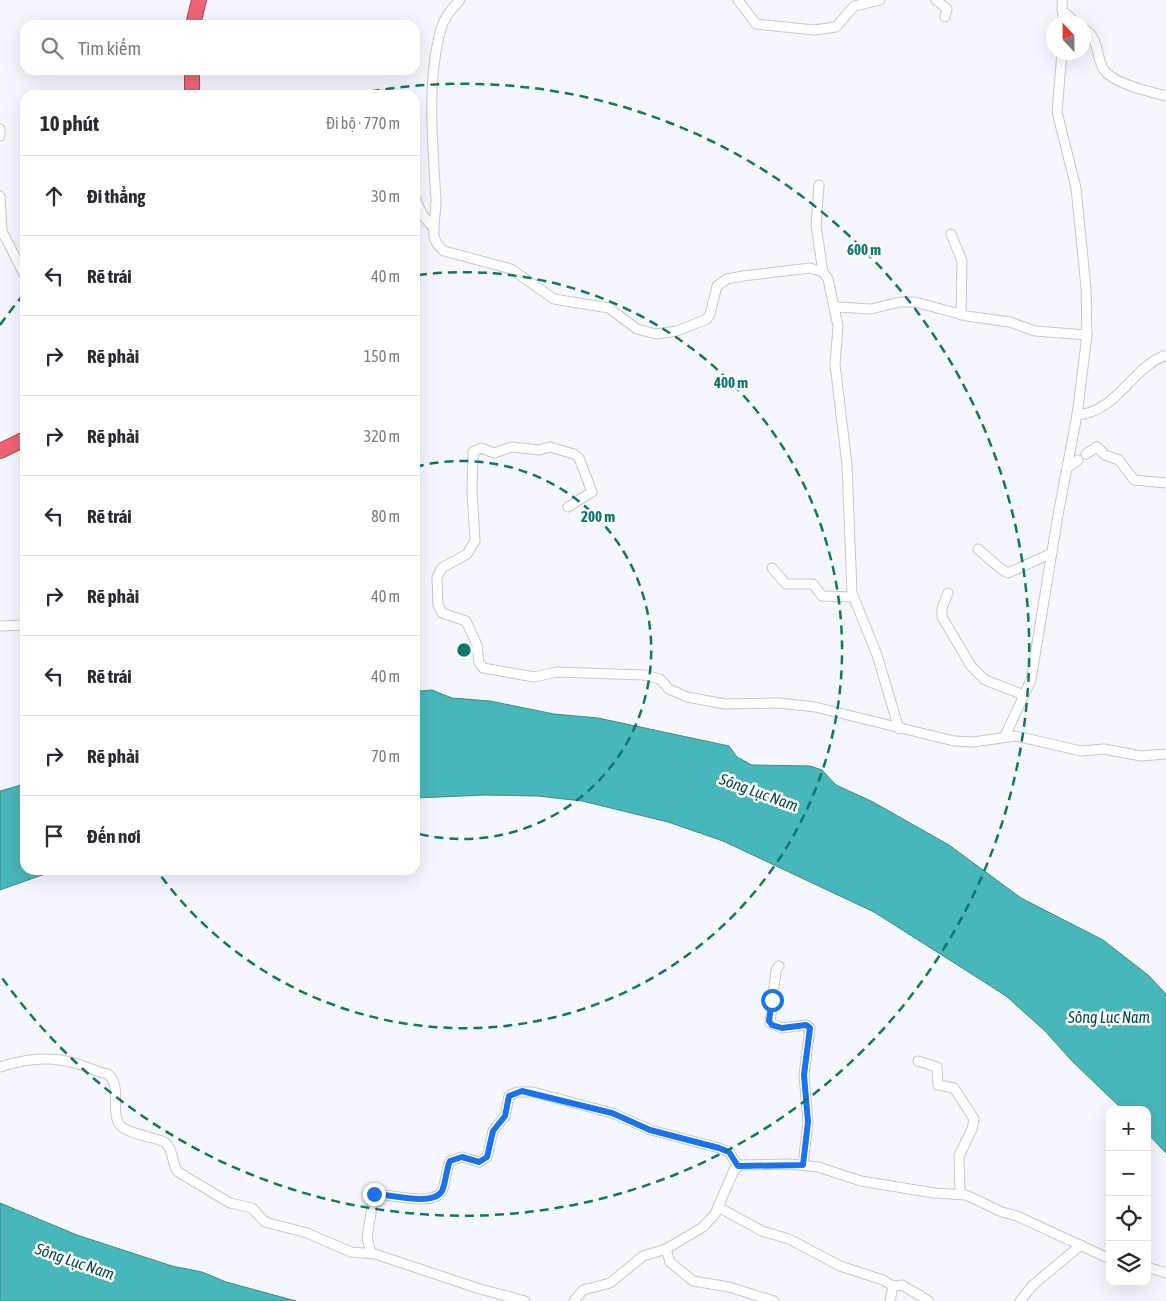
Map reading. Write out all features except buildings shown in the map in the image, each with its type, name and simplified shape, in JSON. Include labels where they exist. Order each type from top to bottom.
[{"type":"highway","points":[[194,20],[199,0]]},
{"type":"highway","points":[[192,75],[192,90]]},
{"type":"highway","points":[[0,452],[20,442]]},
{"type":"street","points":[[460,0],[446,16],[434,69],[433,132],[436,207],[434,229],[437,244],[444,251],[512,269],[554,299],[609,308],[637,329],[656,334],[678,332],[707,319],[717,286],[727,279],[772,271],[810,268],[823,272]]},
{"type":"street","points":[[738,0],[756,24],[792,29],[820,30],[832,29],[840,25],[854,6],[880,0]]},
{"type":"street","points":[[936,0],[947,8],[945,17]]},
{"type":"street","points":[[1062,5],[1070,15]]},
{"type":"street","points":[[1091,35],[1102,65],[1108,74],[1143,90],[1166,96]]},
{"type":"street","points":[[1004,736],[1034,669],[1066,468],[1077,415],[1087,335],[1086,288],[1074,176],[1056,112],[1061,60]]},
{"type":"street","points":[[0,129],[0,136]]},
{"type":"street","points":[[819,185],[816,226],[823,272],[828,279],[836,307],[838,326],[835,362],[847,465],[853,597],[876,655],[899,729]]},
{"type":"street","points":[[0,196],[2,230],[20,266]]},
{"type":"street","points":[[420,209],[434,229]]},
{"type":"street","points":[[951,234],[962,261],[961,315]]},
{"type":"street","points":[[836,307],[871,309],[911,301],[961,315],[1010,322],[1050,334],[1087,335]]},
{"type":"street","points":[[1077,415],[1088,414],[1108,404],[1148,366],[1166,356]]},
{"type":"street","points":[[568,507],[592,492],[580,460],[574,454],[550,447],[539,450],[530,447],[512,447],[494,453],[480,449],[473,452],[472,491],[475,541],[466,554],[442,568],[437,577],[439,610],[444,616],[466,621],[477,645],[481,666],[534,677],[557,672],[643,675],[660,679],[669,689],[687,697],[725,704],[779,703],[816,707],[899,729],[965,742],[1016,736],[1081,751],[1104,749],[1141,756],[1166,754]]},
{"type":"street","points":[[1066,468],[1097,447],[1105,455],[1119,460],[1134,480],[1166,483]]},
{"type":"street","points":[[978,549],[1008,573],[1052,553]]},
{"type":"street","points":[[772,568],[786,584],[793,586],[810,583],[814,584],[822,596],[853,597]]},
{"type":"street","points":[[948,593],[942,608],[942,617],[971,666],[986,680],[1024,695]]},
{"type":"street","points":[[0,626],[20,625]]},
{"type":"street","points":[[779,966],[776,970],[770,1023],[782,1028],[806,1025],[810,1028],[804,1075],[808,1122],[803,1165]]},
{"type":"street","points":[[0,1067],[18,1061],[52,1059],[74,1063],[92,1071],[108,1074],[115,1086],[118,1124],[136,1133],[167,1144],[178,1172],[230,1203],[252,1208],[265,1222],[307,1233],[351,1252],[371,1253],[480,1289],[525,1301]]},
{"type":"street","points":[[918,1061],[937,1067],[938,1085],[954,1088],[973,1116],[972,1129],[958,1158],[960,1194]]},
{"type":"street","points":[[371,1253],[368,1238],[374,1194],[422,1199],[438,1196],[442,1189],[450,1161],[462,1157],[479,1162],[487,1157],[493,1131],[505,1116],[509,1096],[517,1092],[533,1092],[612,1113],[650,1130],[719,1148],[729,1152],[738,1166]]},
{"type":"street","points":[[738,1166],[803,1165],[818,1167],[861,1181],[934,1193],[960,1194],[1002,1212],[1017,1216],[1106,1257]]},
{"type":"street","points":[[574,1301],[583,1290],[610,1283],[625,1273],[643,1256],[666,1248],[703,1227],[718,1207],[738,1166]]},
{"type":"street","points":[[718,1207],[762,1231],[789,1239],[840,1266],[883,1280],[894,1286],[902,1285],[929,1301]]},
{"type":"street","points":[[1020,1301],[1033,1285],[1081,1245]]},
{"type":"street","points":[[666,1248],[670,1262],[696,1282],[730,1287],[774,1301]]},
{"type":"street","points":[[1151,1268],[1166,1273]]},
{"type":"street","points":[[890,1301],[894,1286]]},
{"type":"water","name":"Sông Lục Nam","points":[[432,690],[452,698],[490,701],[554,714],[598,718],[729,746],[737,757],[752,765],[810,766],[822,770],[836,785],[873,802],[949,845],[1021,898],[1103,940],[1148,975],[1166,994],[1166,1153],[1151,1137],[1151,1106],[1119,1106],[1072,1061],[1045,1031],[1006,996],[874,912],[723,841],[668,822],[582,801],[538,796],[485,795],[420,798],[420,691]]},
{"type":"water","points":[[20,785],[20,875],[42,875],[0,890],[0,791]]},
{"type":"water","name":"Sông Lục Nam","points":[[0,1203],[77,1235],[172,1266],[202,1272],[226,1282],[296,1301],[0,1301]]},
{"type":"route","points":[[374,1194],[390,1194],[422,1199],[438,1196],[441,1193],[450,1161],[457,1157],[462,1157],[479,1162],[487,1157],[493,1131],[505,1116],[509,1096],[522,1091],[533,1092],[612,1113],[637,1126],[668,1135],[684,1137],[726,1150],[732,1155],[738,1166],[740,1164],[803,1165],[809,1110],[804,1075],[810,1028],[806,1025],[782,1028],[772,1025],[769,1021],[772,1000]]}]
